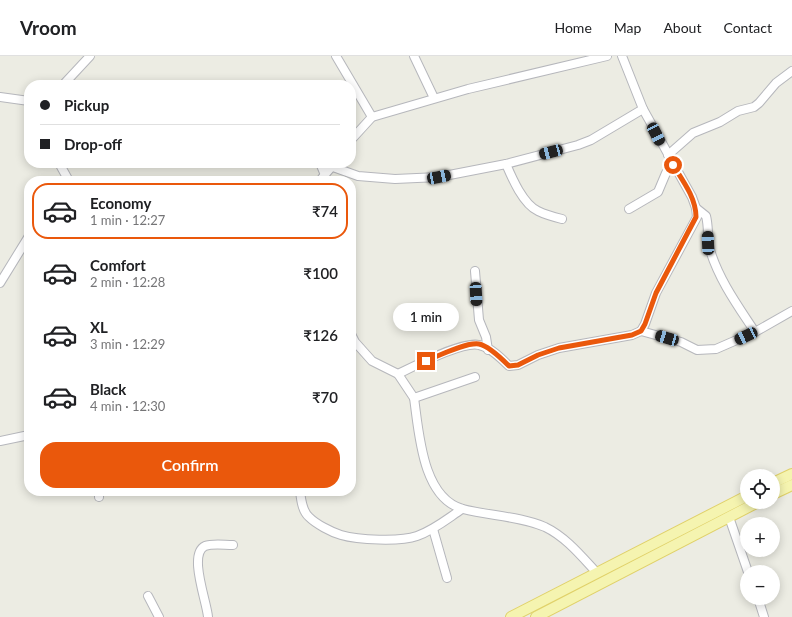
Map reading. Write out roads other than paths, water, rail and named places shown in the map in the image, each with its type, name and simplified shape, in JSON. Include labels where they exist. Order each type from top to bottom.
[{"type":"main road","points":[[780,480],[792,474]]},
{"type":"main road","points":[[780,491],[792,485]]},
{"type":"main road","points":[[511,617],[740,500]]},
{"type":"main road","points":[[536,617],[744,509]]},
{"type":"street","points":[[68,80],[90,56]]},
{"type":"street","points":[[336,56],[350,80]]},
{"type":"street","points":[[414,56],[434,98]]},
{"type":"street","points":[[356,135],[372,117],[434,98],[607,56]]},
{"type":"street","points":[[398,374],[454,349],[479,344],[496,354],[509,366],[518,365],[538,355],[559,348],[632,335],[641,331],[656,293],[696,217],[696,208],[692,197],[643,109],[622,56]]},
{"type":"street","points":[[668,155],[693,132],[720,122],[738,111],[754,107],[776,82],[792,71]]},
{"type":"street","points":[[356,90],[372,117]]},
{"type":"street","points":[[0,98],[24,100]]},
{"type":"street","points":[[341,168],[358,176],[395,179],[439,177],[506,164],[592,140],[643,109]]},
{"type":"street","points":[[506,164],[514,181],[529,204],[537,210],[562,219]]},
{"type":"street","points":[[629,209],[658,192],[666,173],[673,165]]},
{"type":"street","points":[[325,176],[331,168]]},
{"type":"street","points":[[696,208],[706,216],[708,243],[713,260],[729,291],[755,332]]},
{"type":"street","points":[[0,283],[24,244]]},
{"type":"street","points":[[475,271],[478,320],[486,338],[488,350]]},
{"type":"street","points":[[641,331],[681,342],[697,350],[708,350],[722,347],[755,332],[792,311]]},
{"type":"street","points":[[356,343],[372,361],[398,374],[414,398],[423,452],[430,474],[442,495],[451,504],[462,509],[518,519],[546,527],[568,542],[597,573]]},
{"type":"street","points":[[414,398],[475,377]]},
{"type":"street","points":[[0,441],[24,437]]},
{"type":"street","points":[[301,496],[302,505],[308,517],[340,535],[362,538],[400,539],[416,536],[433,529],[462,509]]},
{"type":"street","points":[[729,517],[746,565]]},
{"type":"street","points":[[433,529],[447,578]]},
{"type":"street","points":[[208,617],[198,567],[198,554],[202,548],[210,545],[233,545]]},
{"type":"street","points":[[148,596],[159,617]]},
{"type":"street","points":[[760,605],[764,617]]}]
